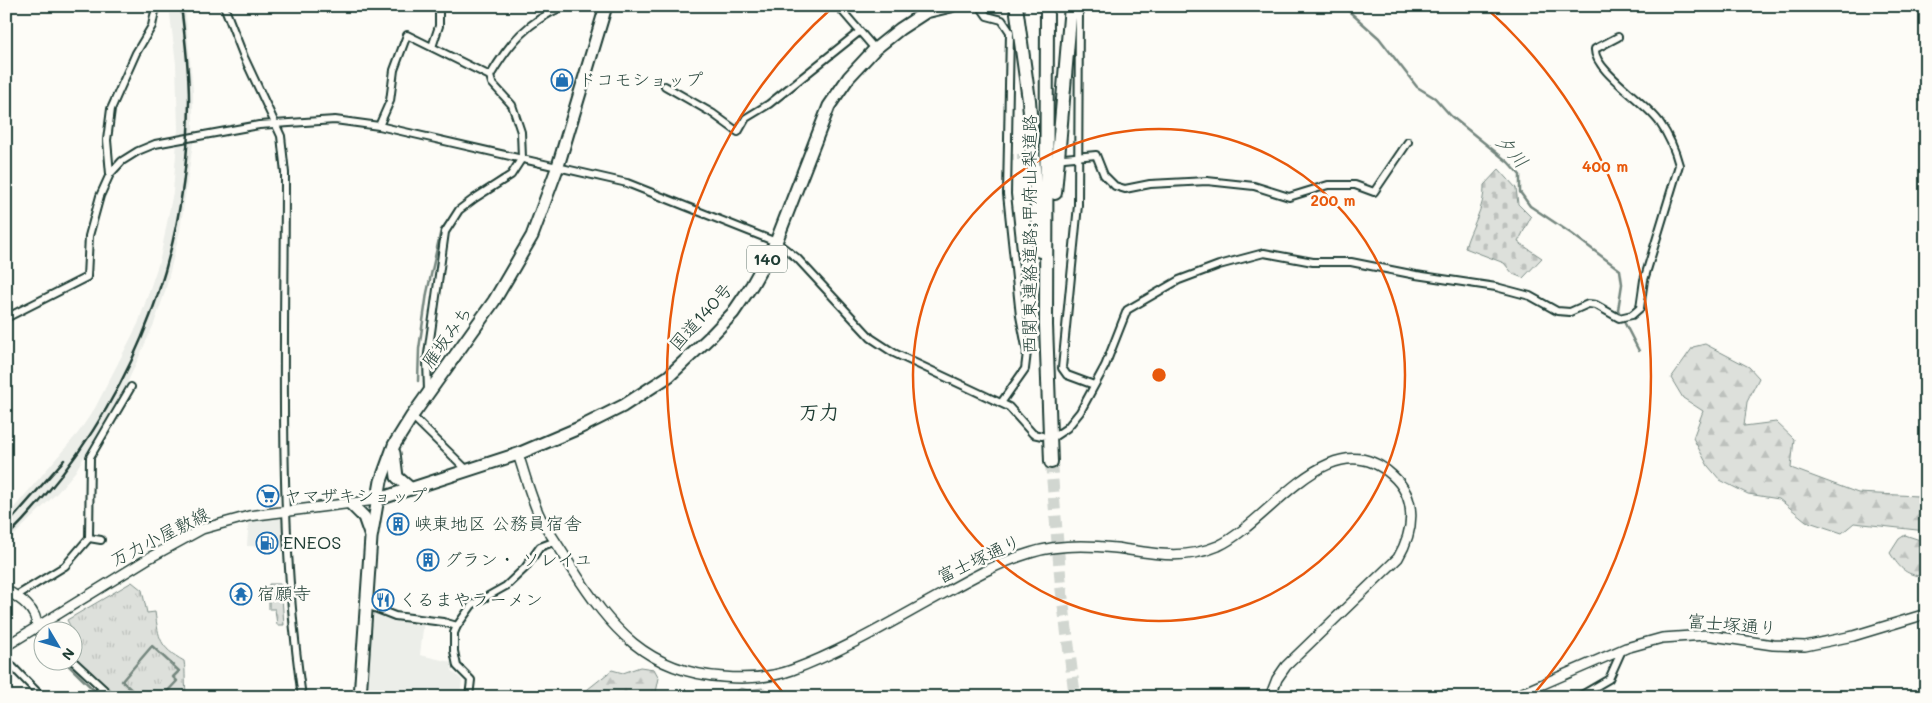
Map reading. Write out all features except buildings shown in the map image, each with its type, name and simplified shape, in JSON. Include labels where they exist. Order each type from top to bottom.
[{"type":"highway","name":"雁坂みち","points":[[360,697],[371,538],[376,500],[394,445],[428,392],[517,265],[532,236],[558,166],[606,6]]},
{"type":"highway","name":"国道140号","points":[[376,500],[518,454],[579,428],[623,406],[669,376],[733,313],[752,285],[776,242],[829,106],[849,77],[876,49],[900,29],[926,12],[950,6]]},
{"type":"highway","points":[[1016,6],[1029,100],[1046,325]]},
{"type":"highway","name":"西関東連絡道路;甲府山梨道路","points":[[1048,6],[1048,276],[1046,325],[1051,462]]},
{"type":"highway","points":[[1048,276],[1071,6]]},
{"type":"highway","points":[[394,445],[397,477],[411,489]]},
{"type":"highway","points":[[350,504],[364,517],[371,538]]},
{"type":"street","points":[[110,174],[107,140],[111,109],[136,54],[152,26],[156,6]]},
{"type":"street","points":[[224,6],[244,57],[281,136],[285,173],[285,511],[289,583],[302,697]]},
{"type":"street","points":[[432,47],[440,26],[439,6]]},
{"type":"street","points":[[428,392],[427,361],[445,232],[460,210],[511,175],[522,158],[521,132],[512,105],[492,83],[490,76],[505,51],[522,31],[543,15],[564,6]]},
{"type":"street","points":[[838,6],[876,49]]},
{"type":"street","points":[[980,6],[988,16],[1002,20],[1010,32],[1007,194],[1020,316],[1027,352],[1025,369],[1001,403]]},
{"type":"street","points":[[1079,6],[1078,205],[1062,368],[1067,375],[1094,385]]},
{"type":"street","points":[[665,86],[712,113],[738,132],[746,118],[769,104],[859,32]]},
{"type":"street","points":[[379,126],[390,101],[394,70],[407,35],[490,76]]},
{"type":"street","points":[[1055,436],[1067,428],[1080,412],[1105,366],[1126,310],[1179,280],[1219,265],[1264,254],[1313,262],[1351,262],[1416,275],[1496,287],[1530,296],[1557,311],[1570,312],[1588,304],[1596,305],[1619,318],[1632,316],[1640,308],[1644,280],[1679,165],[1674,148],[1659,121],[1635,96],[1601,67],[1595,56],[1595,49],[1618,37]]},
{"type":"street","points":[[6,318],[87,277],[89,236],[94,212],[110,174],[122,161],[155,144],[276,124],[335,120],[379,126],[627,183],[776,242],[798,258],[871,338],[894,353],[1001,403],[1021,418],[1033,434],[1042,436]]},
{"type":"street","points":[[1064,158],[1096,155],[1104,175],[1115,186],[1125,190],[1150,184],[1207,182],[1254,186],[1289,197],[1328,185],[1355,185],[1374,192],[1408,142]]},
{"type":"street","points":[[16,596],[65,566],[89,538],[90,457],[131,387]]},
{"type":"street","points":[[412,416],[466,470]]},
{"type":"street","name":"富士塚通り","points":[[518,454],[540,517],[601,613],[632,643],[650,655],[691,673],[754,678],[791,670],[863,637],[996,566],[1029,553],[1083,545],[1164,556],[1201,552],[1240,534],[1319,467],[1340,458],[1377,464],[1392,474],[1402,485],[1408,499],[1412,514],[1406,544],[1398,558],[1286,666],[1277,679],[1270,697]]},
{"type":"street","name":"万力小屋敷線","points":[[54,620],[149,558],[202,529],[234,519],[376,500]]},
{"type":"street","points":[[89,538],[101,540]]},
{"type":"street","points":[[469,697],[471,680],[457,666],[454,651],[454,633],[457,626],[472,605],[506,586],[525,568],[540,547],[556,541]]},
{"type":"street","points":[[6,590],[28,606],[38,620]]},
{"type":"street","points":[[367,605],[394,616],[443,622],[457,626]]},
{"type":"street","name":"富士塚通り","points":[[1513,697],[1622,650],[1662,638],[1706,635],[1766,645],[1805,646],[1853,636],[1926,614]]},
{"type":"street","name":"万力小屋敷線","points":[[6,646],[32,633]]},
{"type":"street","points":[[1578,697],[1609,679],[1622,650]]},
{"type":"street","points":[[6,660],[42,697]]},
{"type":"street","points":[[80,670],[97,693],[112,697]]},
{"type":"shaded area","points":[[169,6],[185,6],[193,90],[193,143],[180,230],[165,292],[154,324],[124,390],[75,472],[58,492],[6,543],[6,517],[78,433],[95,408],[138,324],[160,259],[173,192],[178,129],[176,64]]},
{"type":"shaded area","points":[[285,511],[287,548],[247,546],[249,516]]},
{"type":"shaded area","points":[[371,608],[424,620],[420,655],[451,662],[452,671],[462,680],[460,697],[365,697]]},
{"type":"green space","points":[[1499,169],[1516,188],[1518,204],[1531,217],[1518,242],[1542,258],[1523,278],[1513,274],[1504,263],[1465,248],[1480,210],[1484,185]]},
{"type":"green space","points":[[1705,344],[1749,367],[1759,378],[1747,402],[1744,426],[1776,422],[1794,439],[1791,468],[1858,493],[1918,496],[1926,500],[1926,531],[1854,523],[1842,533],[1806,521],[1779,499],[1748,494],[1720,480],[1708,466],[1693,438],[1703,411],[1683,398],[1671,378],[1693,347]]},
{"type":"green space","points":[[1905,535],[1926,542],[1926,577],[1913,575],[1905,571],[1897,564],[1890,553],[1899,539]]},
{"type":"green space","points":[[132,582],[142,590],[147,613],[155,612],[159,636],[165,646],[184,661],[187,697],[99,697],[107,687],[82,664],[82,620],[67,620]]},
{"type":"green space","points":[[269,584],[281,584],[284,625],[277,625],[275,609],[269,609]]},
{"type":"green space","points":[[640,667],[654,669],[659,678],[655,697],[582,697],[583,693],[612,670],[623,673]]},
{"type":"green space","points":[[741,688],[748,690],[762,688],[780,697],[727,697]]},
{"type":"waterway","name":"夕川","points":[[1343,6],[1379,38],[1417,87],[1435,98],[1451,116],[1508,162],[1520,175],[1520,192],[1530,206],[1572,234],[1620,270],[1622,284],[1618,310],[1639,351]]},
{"type":"waterway","points":[[487,187],[502,176]]},
{"type":"waterway","points":[[418,381],[419,349],[427,293],[441,230],[452,216]]},
{"type":"waterway","points":[[139,697],[122,681],[152,646],[179,671],[173,677],[177,681],[162,697]]},
{"type":"waterway","points":[[73,670],[101,697]]},
{"type":"tunnel","points":[[1008,157],[1034,157]]},
{"type":"tunnel","points":[[1051,462],[1061,586],[1075,697]]},
{"type":"railway","points":[[6,538],[48,492],[85,443],[116,391],[142,337],[162,281],[177,223],[186,162],[189,88],[181,6]]},
{"type":"railway","points":[[6,526],[64,460]]},
{"type":"place","name":"ドコモショップ","points":[[562,80]]},
{"type":"place","name":"ヤマザキショップ","points":[[268,496]]},
{"type":"place","name":"峡東地区 公務員宿舎","points":[[398,524]]},
{"type":"place","name":"ENEOS","points":[[267,543]]},
{"type":"place","name":"グラン・ ソレイユ","points":[[428,560]]},
{"type":"place","name":"宿願寺","points":[[241,594]]},
{"type":"place","name":"くるまやラーメン","points":[[383,600]]},
{"type":"district","name":"万力","points":[[819,412]]}]
